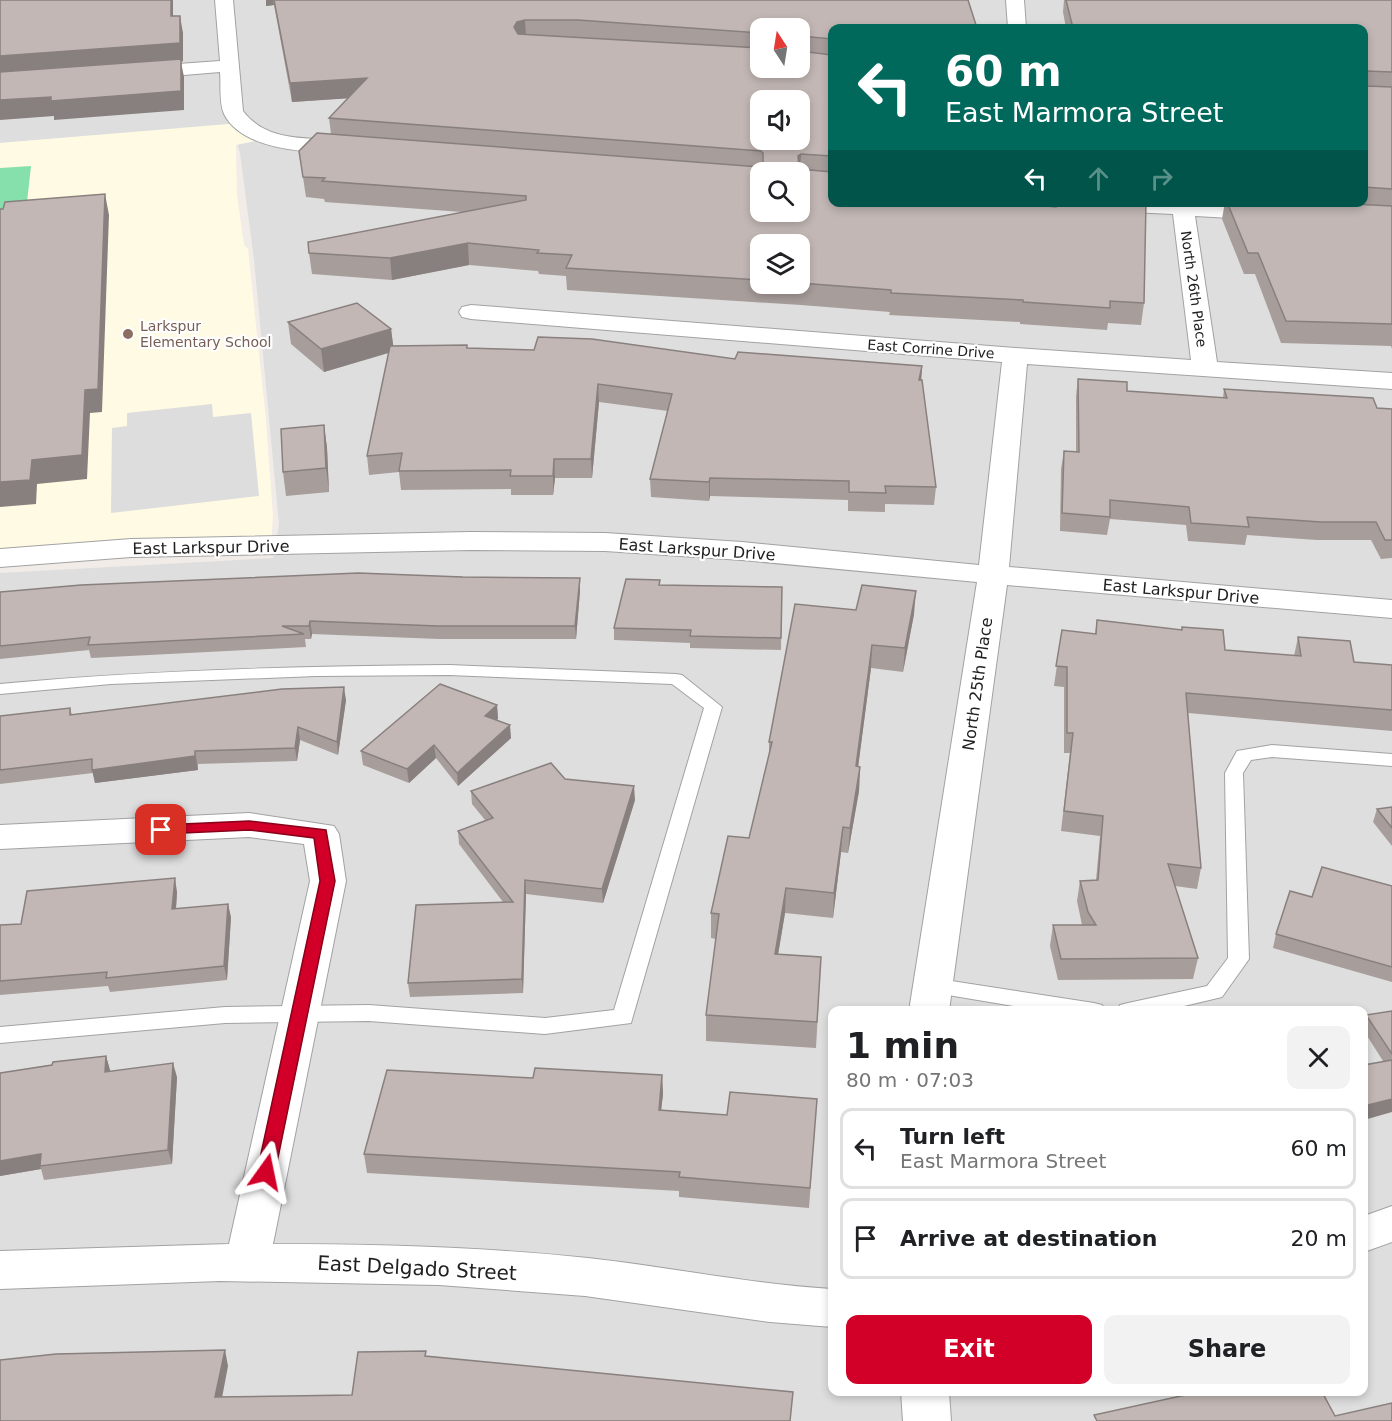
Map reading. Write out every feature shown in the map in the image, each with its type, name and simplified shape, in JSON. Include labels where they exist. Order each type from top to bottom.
[{"type":"street","points":[[224,0],[233,112],[240,123],[255,134],[295,143],[376,150]]},
{"type":"street","points":[[1015,0],[1017,24]]},
{"type":"street","points":[[115,75],[229,66]]},
{"type":"street","points":[[1150,207],[1288,214]]},
{"type":"street","name":"North 26th Place","points":[[1183,209],[1205,369]]},
{"type":"street","name":"East Corrine Drive","points":[[471,312],[1015,356],[1392,381]]},
{"type":"street","name":"North 25th Place","points":[[931,998],[993,575],[1015,356]]},
{"type":"street","name":"East Larkspur Drive","points":[[0,558],[131,548],[471,541],[604,542],[742,551],[1392,609]]},
{"type":"street","points":[[0,837],[249,825],[321,834],[328,881],[247,1262]]},
{"type":"street","points":[[1368,1233],[1392,1224]]},
{"type":"street","name":"East Delgado Street","points":[[0,1270],[105,1264],[247,1262],[410,1265],[585,1277],[828,1307]]},
{"type":"street","points":[[925,1396],[927,1421]]},
{"type":"lane","points":[[0,689],[111,679],[316,671],[449,670],[676,679],[713,707],[623,1017],[544,1026],[369,1013],[225,1015],[0,1035]]},
{"type":"lane","points":[[1151,1006],[1214,992],[1239,959],[1234,772],[1244,755],[1272,751],[1392,760]]},
{"type":"lane","points":[[931,998],[1031,1006]]},
{"type":"shaded area","points":[[0,0],[1392,0],[1392,1421],[0,1421],[0,573],[273,558],[279,524],[254,260],[240,153],[236,140],[214,126],[0,143]]},
{"type":"shaded area","name":"Larkspur Elementary School","points":[[240,123],[270,138],[236,145],[237,195],[244,245],[248,249],[266,420],[273,516],[271,545],[0,558],[0,143]]},
{"type":"shaded area","points":[[212,404],[213,417],[251,413],[259,496],[111,513],[112,428],[127,426],[127,413]]},
{"type":"green space","points":[[31,166],[26,211],[0,213],[0,168]]},
{"type":"building","points":[[0,0],[171,0],[171,16],[180,16],[180,43],[0,56]]},
{"type":"building","points":[[274,0],[968,0],[976,24],[828,24],[828,39],[810,37],[810,18],[750,18],[750,32],[578,20],[525,20],[517,22],[514,27],[518,34],[750,47],[750,78],[810,78],[810,52],[828,54],[828,156],[801,154],[798,156],[798,162],[763,162],[761,151],[329,118],[367,78],[290,83]]},
{"type":"building","points":[[1066,0],[1392,0],[1392,72],[1368,71],[1368,24],[1072,24]]},
{"type":"building","points":[[181,59],[181,91],[51,101],[51,97],[0,100],[0,72]]},
{"type":"building","points":[[1368,86],[1392,87],[1392,189],[1368,187]]},
{"type":"building","points":[[317,133],[750,166],[750,222],[810,222],[810,170],[828,172],[828,207],[1146,207],[1144,303],[1110,301],[1110,308],[1023,302],[1023,300],[891,293],[891,290],[810,284],[810,234],[750,234],[750,279],[566,268],[572,255],[537,253],[539,250],[468,243],[390,258],[309,253],[308,242],[526,200],[526,196],[322,181],[325,178],[303,177],[299,151]]},
{"type":"building","points":[[105,194],[98,389],[85,390],[82,455],[32,460],[30,480],[0,482],[0,209],[3,209],[5,202]]},
{"type":"building","points":[[1392,206],[1392,324],[1286,321],[1258,253],[1248,253],[1229,207]]},
{"type":"building","points":[[357,303],[391,329],[321,349],[288,322]]},
{"type":"building","points":[[538,337],[592,339],[735,359],[738,352],[922,366],[919,380],[922,380],[936,487],[885,486],[886,493],[849,492],[849,481],[710,478],[709,482],[650,479],[672,394],[598,384],[591,459],[554,459],[553,476],[510,476],[511,470],[399,471],[402,453],[367,456],[390,346],[467,345],[467,348],[534,350]]},
{"type":"building","points":[[1078,379],[1127,382],[1127,391],[1227,398],[1224,389],[1373,398],[1377,408],[1392,409],[1392,540],[1385,540],[1376,522],[1321,522],[1247,517],[1249,527],[1191,523],[1189,507],[1110,500],[1110,517],[1062,513],[1064,451],[1079,452]]},
{"type":"building","points":[[324,425],[326,468],[283,472],[281,429]]},
{"type":"building","points":[[358,573],[580,578],[575,626],[438,626],[310,621],[309,626],[282,626],[304,634],[88,645],[90,637],[0,646],[0,592],[81,585]]},
{"type":"building","points":[[626,579],[660,580],[659,585],[782,587],[781,638],[690,636],[691,630],[614,628]]},
{"type":"building","points":[[862,585],[916,591],[905,648],[872,645],[856,766],[860,767],[850,828],[843,827],[834,893],[786,888],[775,954],[821,957],[817,1022],[706,1015],[719,914],[711,913],[728,836],[749,838],[772,742],[769,742],[795,604],[856,610]]},
{"type":"building","points":[[1097,620],[1182,630],[1182,627],[1223,630],[1225,650],[1301,656],[1298,637],[1350,641],[1354,662],[1392,665],[1392,710],[1186,693],[1201,868],[1168,864],[1198,958],[1061,959],[1053,925],[1096,925],[1088,912],[1080,881],[1098,880],[1103,816],[1064,811],[1073,733],[1067,733],[1067,667],[1056,666],[1062,630],[1096,634]]},
{"type":"building","points":[[440,684],[497,705],[485,716],[510,725],[457,773],[434,745],[407,769],[361,751]]},
{"type":"building","points":[[344,687],[337,742],[298,727],[295,748],[195,751],[195,756],[92,770],[92,759],[0,770],[0,716],[70,708],[70,715],[282,689]]},
{"type":"building","points":[[551,763],[565,779],[634,786],[602,889],[525,880],[522,979],[408,983],[416,905],[513,902],[458,831],[493,818],[471,791]]},
{"type":"building","points":[[1392,807],[1392,828],[1377,809]]},
{"type":"building","points":[[1322,867],[1392,886],[1392,967],[1276,934],[1290,891],[1312,897]]},
{"type":"building","points":[[175,878],[172,909],[228,904],[224,966],[106,978],[107,972],[0,981],[0,925],[21,924],[27,891]]},
{"type":"building","points":[[1392,1011],[1392,1054],[1368,1018],[1368,1015]]},
{"type":"building","points":[[106,1056],[105,1072],[173,1063],[168,1150],[40,1166],[41,1154],[0,1161],[0,1073],[52,1065],[53,1062]]},
{"type":"building","points":[[1392,1060],[1392,1099],[1368,1105],[1368,1064]]},
{"type":"building","points":[[535,1068],[662,1075],[659,1110],[727,1115],[730,1092],[817,1099],[810,1188],[679,1177],[680,1172],[364,1154],[387,1070],[533,1078]]},
{"type":"building","points":[[225,1350],[215,1397],[352,1395],[358,1352],[426,1351],[425,1356],[793,1392],[790,1421],[0,1421],[0,1360],[56,1354]]},
{"type":"building","points":[[1181,1396],[1324,1396],[1335,1416],[1392,1403],[1392,1421],[1097,1421],[1094,1415]]},
{"type":"place","name":"Larkspur Elementary School","points":[[128,334]]},
{"type":"route","points":[[161,830],[249,825],[321,834],[328,881],[266,1172]]}]
